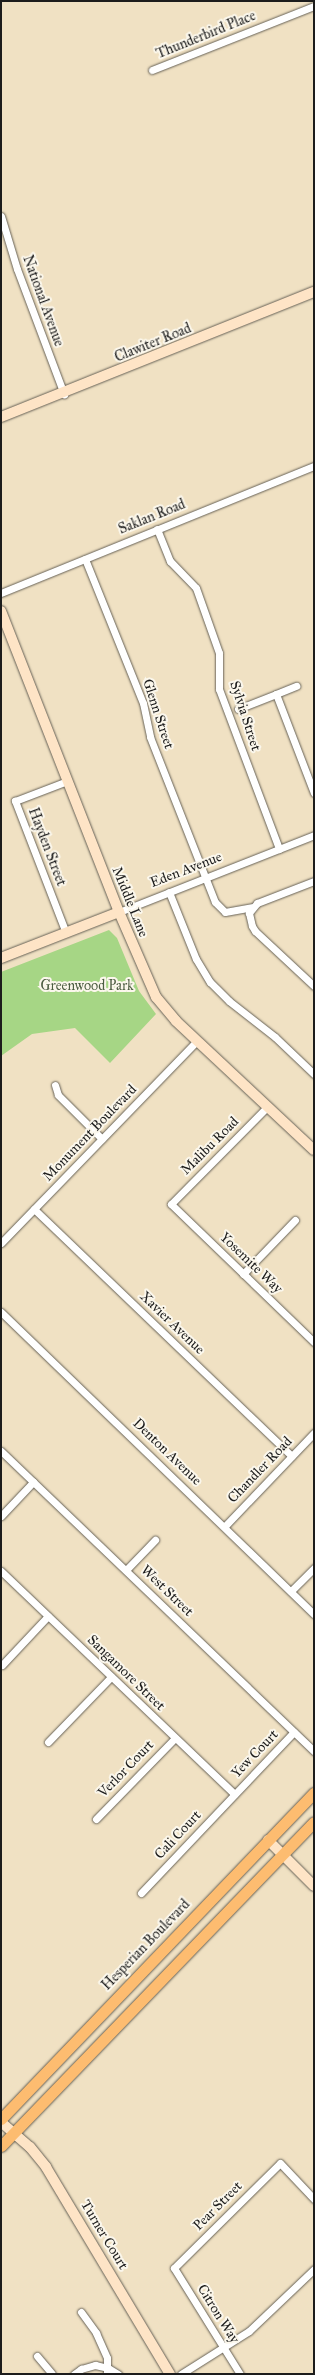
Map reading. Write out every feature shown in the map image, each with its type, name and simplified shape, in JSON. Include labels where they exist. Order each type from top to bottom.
[{"type":"main road","name":"Hesperian Boulevard","points":[[1,2120],[314,1793]]},
{"type":"main road","points":[[1,2146],[314,1822]]},
{"type":"street","name":"Thunderbird Place","points":[[152,70],[314,6]]},
{"type":"street","name":"National Avenue","points":[[1,216],[17,269],[64,394]]},
{"type":"street","name":"Clawiter Road","points":[[1,417],[64,394],[314,292]]},
{"type":"street","name":"Saklan Road","points":[[1,594],[85,558],[314,466]]},
{"type":"street","name":"Sylvia Street","points":[[157,529],[170,561],[196,588],[219,653],[219,689],[279,850]]},
{"type":"street","name":"Glenn Street","points":[[85,558],[143,703],[150,737],[204,878],[221,909],[225,912],[252,907]]},
{"type":"street","name":"Middle Lane","points":[[1,611],[118,912],[156,997],[197,1041],[314,1150]]},
{"type":"street","points":[[238,709],[296,686]]},
{"type":"street","points":[[276,694],[314,793]]},
{"type":"street","name":"Hayden Street","points":[[66,933],[15,801],[67,781]]},
{"type":"street","name":"Eden Avenue","points":[[1,958],[314,835]]},
{"type":"street","points":[[314,881],[252,907],[249,918],[255,931],[314,986]]},
{"type":"street","points":[[168,892],[196,959],[210,982],[229,1001],[275,1037],[314,1074]]},
{"type":"street","name":"Monument Boulevard","points":[[1,1243],[197,1041]]},
{"type":"street","points":[[55,1085],[58,1095],[102,1139]]},
{"type":"street","name":"Malibu Road","points":[[171,1204],[268,1106]]},
{"type":"street","name":"Yosemite Way","points":[[171,1204],[314,1342]]},
{"type":"street","name":"Xavier Avenue","points":[[34,1209],[292,1456]]},
{"type":"street","points":[[243,1274],[295,1220]]},
{"type":"street","name":"Denton Avenue","points":[[1,1312],[225,1526],[314,1614]]},
{"type":"street","name":"Chandler Road","points":[[225,1526],[314,1433]]},
{"type":"street","name":"West Street","points":[[1,1451],[314,1752]]},
{"type":"street","points":[[1,1516],[33,1482]]},
{"type":"street","points":[[126,1570],[155,1540]]},
{"type":"street","points":[[292,1591],[314,1568]]},
{"type":"street","name":"Sangamore Street","points":[[1,1571],[234,1794]]},
{"type":"street","points":[[2,1665],[48,1616]]},
{"type":"street","points":[[48,1742],[111,1677]]},
{"type":"street","name":"Yew Court","points":[[234,1794],[294,1732]]},
{"type":"street","name":"Verlor Court","points":[[96,1819],[175,1738]]},
{"type":"street","name":"Cali Court","points":[[141,1893],[234,1794]]},
{"type":"street","points":[[268,1840],[314,1886]]},
{"type":"street","name":"Turner Court","points":[[1,2120],[30,2147],[46,2167],[170,2374]]},
{"type":"street","name":"Pear Street","points":[[174,2268],[280,2163],[314,2199]]},
{"type":"street","name":"Citron Way","points":[[174,2268],[240,2374]]},
{"type":"street","points":[[181,2374],[249,2331],[314,2269]]},
{"type":"street","points":[[81,2312],[99,2339],[107,2358],[108,2372]]},
{"type":"street","points":[[37,2356],[52,2374]]},
{"type":"street","points":[[74,2374],[91,2366],[108,2372]]},
{"type":"street","points":[[82,2374],[93,2369],[118,2374]]},
{"type":"green space","name":"Greenwood Park","points":[[109,930],[117,938],[139,991],[156,1014],[110,1063],[75,1028],[32,1034],[1,1056],[1,972]]}]
